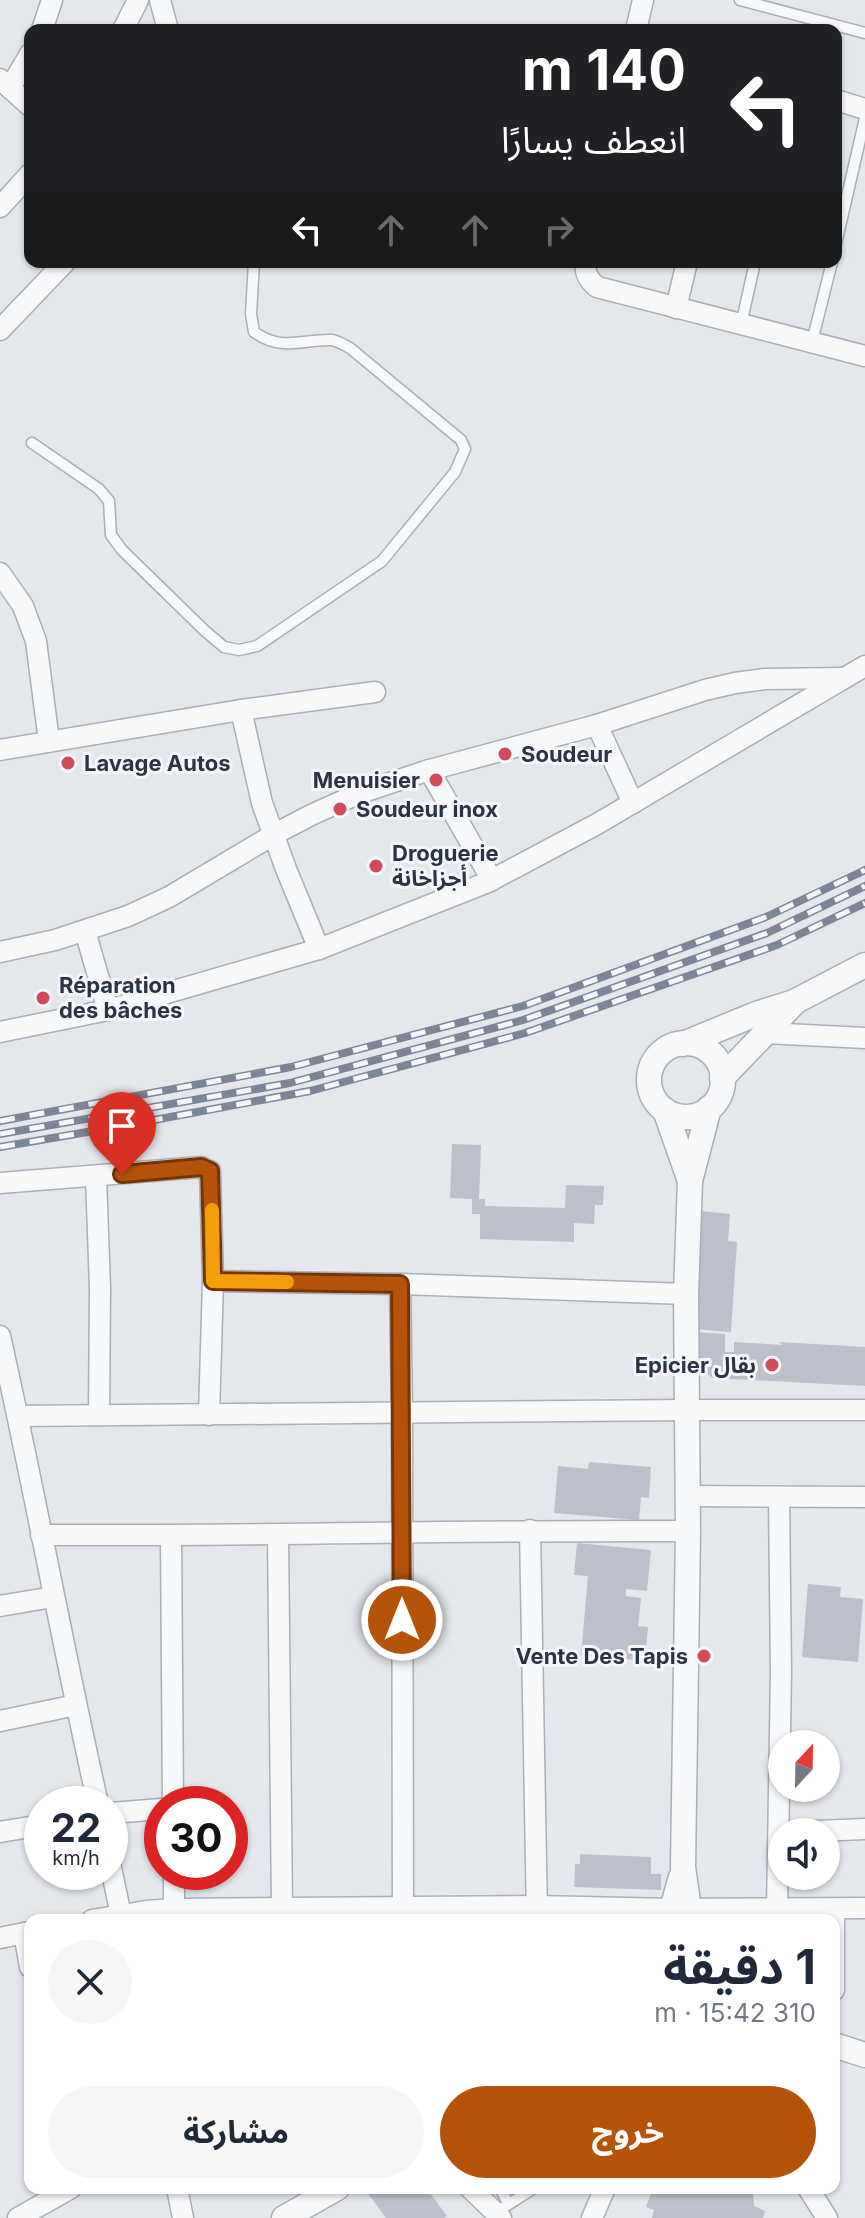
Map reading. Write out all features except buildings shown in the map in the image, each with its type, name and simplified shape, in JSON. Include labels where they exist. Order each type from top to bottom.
[{"type":"street","points":[[44,24],[52,0]]},
{"type":"street","points":[[126,24],[138,0]]},
{"type":"street","points":[[160,0],[166,24]]},
{"type":"street","points":[[637,24],[643,0]]},
{"type":"street","points":[[24,61],[5,83],[24,100]]},
{"type":"street","points":[[842,102],[865,109]]},
{"type":"street","points":[[0,207],[24,181]]},
{"type":"street","points":[[0,330],[59,268]]},
{"type":"street","points":[[585,268],[589,281],[597,287],[865,356]]},
{"type":"street","points":[[676,308],[686,268]]},
{"type":"street","points":[[0,573],[23,606],[36,641],[49,741]]},
{"type":"street","points":[[0,1032],[108,1010],[319,949],[492,880],[597,824],[865,666]]},
{"type":"street","points":[[0,952],[55,940],[128,916],[169,897],[273,835],[360,793],[429,770],[597,725],[735,683],[788,678],[845,678]]},
{"type":"street","points":[[0,750],[241,710],[375,692]]},
{"type":"street","points":[[241,710],[255,779],[273,835],[319,949]]},
{"type":"street","points":[[597,725],[633,803]]},
{"type":"street","points":[[429,770],[492,880]]},
{"type":"street","points":[[85,931],[108,1010]]},
{"type":"street","points":[[683,1044],[699,1046],[713,1055],[722,1078],[718,1097],[709,1108],[701,1114],[687,1117],[665,1110],[652,1095],[650,1071],[661,1053],[756,1014],[794,1002],[865,965]]},
{"type":"street","points":[[722,1078],[794,1002]]},
{"type":"street","points":[[765,1033],[865,1038]]},
{"type":"street","points":[[681,1914],[688,1531],[686,1294],[690,1181],[709,1108]]},
{"type":"street","points":[[665,1110],[690,1181]]},
{"type":"street","points":[[0,1183],[201,1167],[208,1169],[211,1176],[213,1281],[209,1415]]},
{"type":"street","points":[[96,1177],[100,1288],[99,1415]]},
{"type":"street","points":[[213,1281],[686,1294]]},
{"type":"street","points":[[400,1284],[403,1914]]},
{"type":"street","points":[[0,1336],[94,1786]]},
{"type":"street","points":[[18,1416],[865,1410]]},
{"type":"street","points":[[688,1496],[865,1497]]},
{"type":"street","points":[[779,1498],[785,1818]]},
{"type":"street","points":[[530,1530],[537,1913]]},
{"type":"street","points":[[41,1535],[688,1531]]},
{"type":"street","points":[[278,1535],[282,1908]]},
{"type":"street","points":[[171,1536],[173,1786]]},
{"type":"street","points":[[0,1606],[53,1597]]},
{"type":"street","points":[[0,1721],[76,1705]]},
{"type":"street","points":[[0,1832],[24,1828]]},
{"type":"street","points":[[840,1830],[865,1829]]},
{"type":"street","points":[[116,1890],[120,1914]]},
{"type":"street","points":[[174,1890],[174,1909]]},
{"type":"street","points":[[777,1910],[779,1890]]},
{"type":"street","points":[[141,1914],[174,1909],[237,1914],[282,1908],[403,1914],[609,1914]]},
{"type":"street","points":[[700,1914],[865,1908]]},
{"type":"street","points":[[834,1909],[834,1914]]},
{"type":"street","points":[[0,1938],[24,1934]]},
{"type":"street","points":[[840,2047],[865,2055]]},
{"type":"street","points":[[18,2218],[60,2194]]},
{"type":"street","points":[[178,2194],[183,2218]]},
{"type":"street","points":[[284,2218],[326,2194]]},
{"type":"street","points":[[478,2194],[501,2211]]},
{"type":"street","points":[[592,2218],[602,2194]]},
{"type":"street","points":[[812,2194],[827,2218]]},
{"type":"lane","points":[[740,0],[831,24]]},
{"type":"lane","points":[[842,27],[865,33]]},
{"type":"lane","points":[[842,200],[865,118]]},
{"type":"lane","points":[[32,443],[99,489],[109,501],[111,535],[116,543],[224,647],[239,650],[257,646],[382,561],[455,472],[465,449],[461,440],[350,348],[335,340],[288,345],[265,340],[254,332],[251,314],[254,268]]},
{"type":"lane","points":[[741,325],[754,268]]},
{"type":"lane","points":[[812,342],[830,268]]},
{"type":"lane","points":[[501,2211],[525,2194]]},
{"type":"railway","points":[[0,1121],[291,1067],[523,1006],[766,917],[865,870]]},
{"type":"railway","points":[[0,1134],[290,1083],[523,1020],[767,933],[865,886]]},
{"type":"railway","points":[[0,1147],[310,1091],[525,1033],[777,945],[865,903]]},
{"type":"slow traffic","points":[[212,1210],[213,1281],[287,1282]]},
{"type":"place","name":"Soudeur","points":[[505,754]]},
{"type":"place","name":"Lavage Autos","points":[[68,763]]},
{"type":"place","name":"Menuisier","points":[[436,780]]},
{"type":"place","name":"Soudeur inox","points":[[340,809]]},
{"type":"place","name":"Droguerie أجزاخانة","points":[[376,866]]},
{"type":"place","name":"Réparation des bâches","points":[[43,998]]},
{"type":"place","name":"Epicier بقال","points":[[772,1365]]},
{"type":"place","name":"Vente Des Tapis","points":[[704,1656]]},
{"type":"route","points":[[122,1174],[201,1167],[210,1171],[213,1281],[400,1284],[402,1620]]}]
